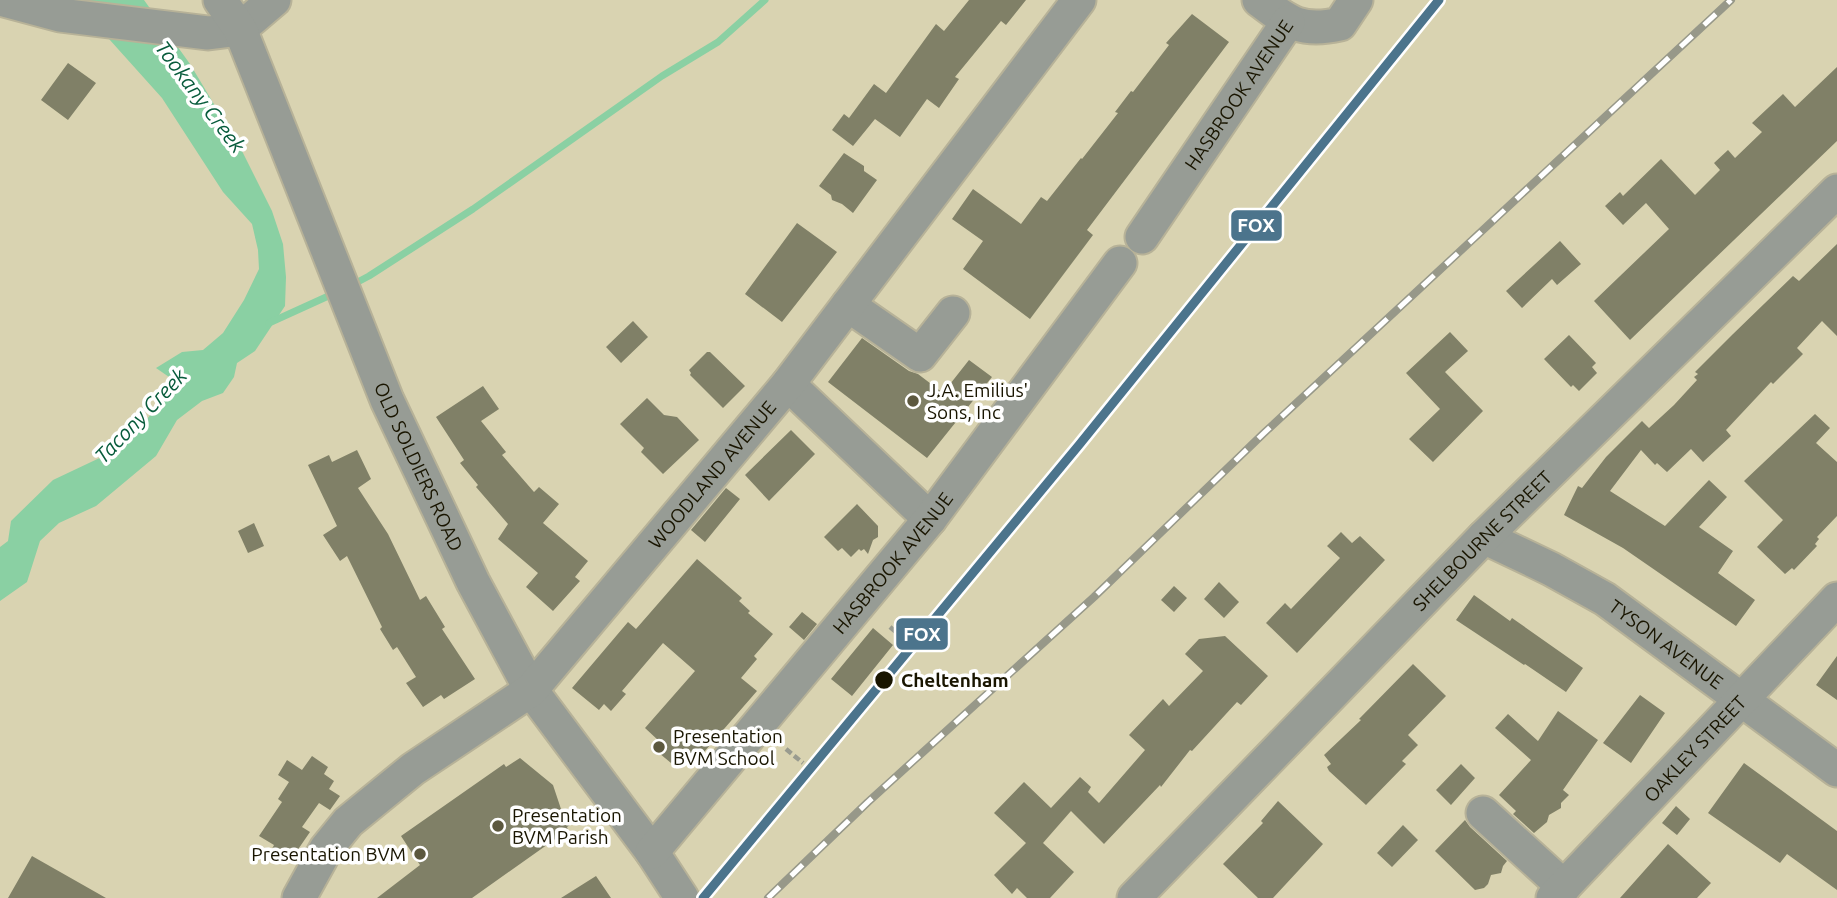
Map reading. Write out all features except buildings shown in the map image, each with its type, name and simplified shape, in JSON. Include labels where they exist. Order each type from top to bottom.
[{"type":"street","points":[[4,0],[60,15],[208,33],[240,29],[274,0]]},
{"type":"street","name":"OLD SOLDIERS ROAD","points":[[220,0],[240,29],[387,400],[473,582],[531,690],[652,852],[677,890]]},
{"type":"street","name":"WOODLAND AVENUE","points":[[299,898],[326,849],[348,822],[413,769],[531,690],[788,384],[1079,0]]},
{"type":"street","points":[[1259,0],[1287,22]]},
{"type":"street","name":"HASBROOK AVENUE","points":[[1142,237],[1287,22],[1327,27],[1340,24],[1356,0]]},
{"type":"street","name":"SHELBOURNE STREET","points":[[1134,898],[1484,537],[1837,191]]},
{"type":"street","name":"HASBROOK AVENUE","points":[[652,852],[930,519],[1121,263]]},
{"type":"street","points":[[848,305],[920,355],[953,313]]},
{"type":"street","points":[[788,384],[930,519]]},
{"type":"street","name":"TYSON AVENUE","points":[[1484,537],[1551,569],[1605,600],[1837,769]]},
{"type":"street","name":"OAKLEY STREET","points":[[1559,892],[1837,599]]},
{"type":"street","points":[[1483,813],[1559,892]]},
{"type":"path","points":[[890,627],[904,639]]},
{"type":"path","points":[[786,749],[803,763]]},
{"type":"water","name":"Tookany Creek","points":[[74,0],[144,0],[190,64],[242,151],[272,211],[283,244],[285,306],[255,351],[237,363],[234,377],[223,393],[202,401],[177,420],[156,456],[96,506],[59,523],[40,541],[27,582],[0,601],[0,547],[8,541],[11,521],[53,480],[108,454],[130,440],[160,403],[172,379],[156,368],[182,352],[203,350],[223,333],[244,300],[259,269],[252,224],[223,192],[162,98]]},
{"type":"waterway","points":[[352,285],[473,209],[662,76],[718,42],[765,0]]},
{"type":"waterway","points":[[269,323],[335,293]]},
{"type":"railway","points":[[768,898],[868,802],[1094,597],[1264,433],[1731,0]]},
{"type":"transit line","name":"FOX","points":[[703,898],[1079,445],[1439,0]]},
{"type":"place","name":"J.A. Emilius' Sons, Inc","points":[[913,401]]},
{"type":"place","name":"Cheltenham","points":[[884,680]]},
{"type":"place","name":"Presentation BVM School","points":[[659,747]]},
{"type":"place","name":"Presentation BVM Parish","points":[[498,826]]},
{"type":"place","name":"Presentation BVM","points":[[420,854]]},
{"type":"water label","name":"Tacony Creek","points":[[141,416]]}]
